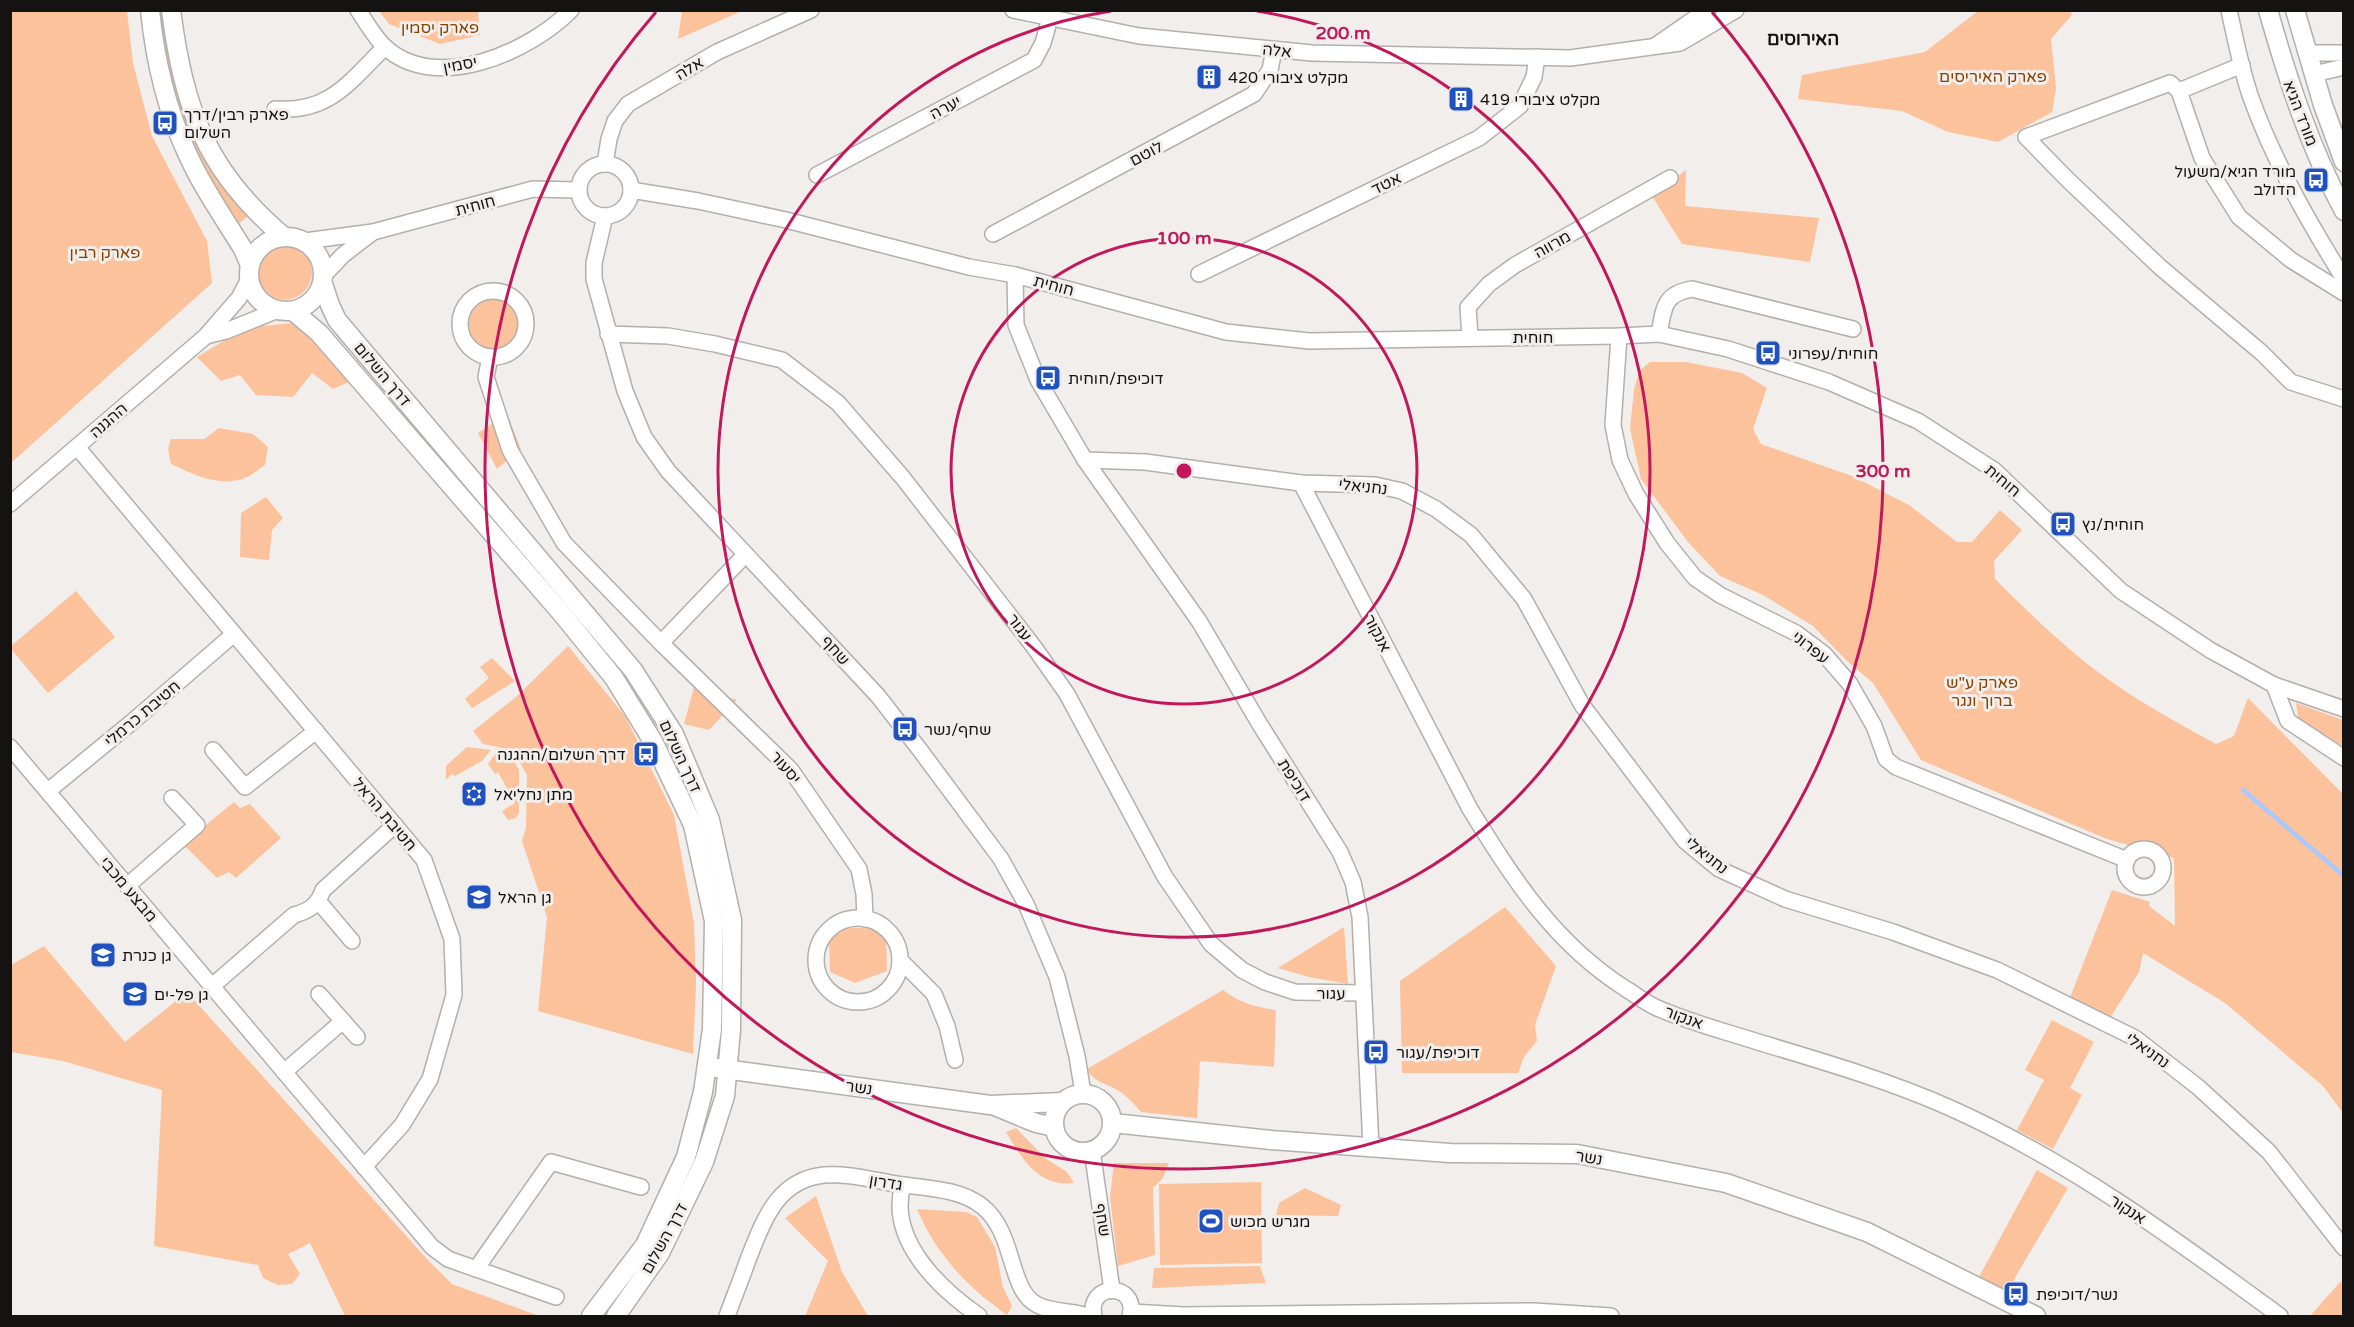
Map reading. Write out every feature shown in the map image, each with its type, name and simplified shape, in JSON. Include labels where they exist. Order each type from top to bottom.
[{"type":"street","points":[[150,10],[154,47],[172,116],[187,154],[243,249],[249,272],[255,295],[261,302],[285,310],[312,302],[323,279],[319,255],[305,241],[295,237],[283,236],[262,245],[254,254],[249,272]]},
{"type":"street","points":[[171,10],[185,84],[210,152],[237,192],[256,213],[283,236]]},
{"type":"street","name":"יסמין","points":[[358,10],[385,47],[411,64],[433,69],[460,67],[516,50],[544,33],[572,10]]},
{"type":"street","name":"אלה","points":[[605,164],[615,121],[628,104],[717,52],[811,10]]},
{"type":"street","name":"אלה","points":[[1013,10],[1139,36],[1274,50],[1312,53],[1570,58],[1680,43],[1736,10]]},
{"type":"street","name":"אלה","points":[[1652,48],[1707,10]]},
{"type":"street","points":[[2229,10],[2250,95],[2275,154],[2311,226],[2343,279]]},
{"type":"street","name":"מורד הגיא","points":[[2268,10],[2300,114],[2343,211]]},
{"type":"street","name":"מורד הגיא","points":[[2295,10],[2343,162]]},
{"type":"street","name":"יערה","points":[[817,175],[1034,60],[1050,18]]},
{"type":"street","points":[[275,109],[297,111],[332,99],[385,47]]},
{"type":"street","name":"לוטם","points":[[993,234],[1254,94],[1269,70],[1274,50]]},
{"type":"street","points":[[2284,66],[2308,53],[2343,53]]},
{"type":"street","name":"אטד","points":[[1199,274],[1479,138],[1520,106],[1534,77],[1538,57]]},
{"type":"street","points":[[2179,91],[2242,65]]},
{"type":"street","points":[[2284,66],[2314,74],[2343,67]]},
{"type":"street","points":[[2343,293],[2291,260],[2239,217],[2202,158],[2179,91],[2170,83],[2026,137],[2160,267],[2262,353],[2291,382],[2343,399]]},
{"type":"street","points":[[605,164],[621,169],[630,182],[631,190],[630,198],[621,211],[605,216],[597,215],[584,206],[578,190],[584,174],[597,165],[605,164]]},
{"type":"street","name":"מרווה","points":[[1470,337],[1468,308],[1489,284],[1515,265],[1670,178]]},
{"type":"street","name":"חוחית","points":[[305,241],[373,232],[533,189],[578,190]]},
{"type":"street","name":"חוחית","points":[[631,190],[698,201],[786,220],[969,267],[1015,275],[1226,332],[1309,341],[1659,334],[1728,349],[1829,382],[1918,421],[1994,470],[2121,591],[2210,650],[2274,685],[2343,709]]},
{"type":"street","name":"שחף","points":[[605,216],[594,262],[594,279],[625,391],[644,437],[668,471],[745,555],[805,615],[878,696],[1001,859],[1026,904],[1057,977],[1077,1056],[1083,1093]]},
{"type":"street","name":"חוחית","points":[[323,279],[343,255],[373,232]]},
{"type":"street","name":"ההגנה","points":[[10,504],[206,336],[239,298],[249,272]]},
{"type":"street","name":"דוכיפת","points":[[1015,275],[1016,325],[1038,380],[1085,460],[1199,621],[1259,723],[1340,852],[1353,882],[1360,917],[1371,1146]]},
{"type":"street","name":"דרך השלום","points":[[323,279],[337,320],[633,670],[674,735],[710,820],[732,920],[731,1030],[725,1096],[704,1162],[660,1253],[616,1317]]},
{"type":"street","points":[[1659,334],[1664,305],[1677,291],[1692,289],[1852,329]]},
{"type":"street","points":[[491,291],[504,293],[514,298],[523,311],[526,322],[523,338],[516,347],[506,354],[490,357],[476,352],[467,345],[459,322],[469,300],[480,293],[491,291]]},
{"type":"street","name":"ההגנה","points":[[206,336],[285,310]]},
{"type":"street","name":"דרך השלום","points":[[285,310],[319,333],[563,615],[614,678],[637,711],[654,742],[693,825],[714,921],[712,1029],[703,1092],[681,1166],[645,1245],[591,1317]]},
{"type":"street","name":"עגור","points":[[608,334],[668,336],[715,344],[782,360],[838,403],[903,478],[1002,604],[1061,685],[1165,877],[1211,944],[1242,970],[1265,982],[1295,992],[1363,993]]},
{"type":"street","name":"עפרוני","points":[[1619,336],[1613,425],[1620,460],[1636,494],[1667,543],[1695,578],[1720,596],[1796,633],[1824,654],[1850,684],[1874,726],[1886,759],[1896,767],[2127,860]]},
{"type":"street","name":"יסעור","points":[[490,357],[486,377],[510,450],[564,543],[660,643],[791,770],[858,869],[864,894],[865,919]]},
{"type":"street","name":"חטיבת הראל","points":[[77,447],[423,860],[452,939],[454,994],[430,1079],[402,1125],[364,1167]]},
{"type":"street","name":"נחניאלי","points":[[1085,460],[1145,462],[1301,483],[1375,485],[1402,491],[1436,509],[1471,536],[1524,598],[1582,705],[1685,841],[1719,869],[1785,899],[1893,933],[1997,970],[2135,1038],[2198,1087],[2269,1152],[2343,1247]]},
{"type":"street","name":"אנקור","points":[[1301,483],[1481,826],[1516,883],[1570,946],[1600,972],[1654,1007],[1835,1065],[1948,1107],[2065,1167],[2185,1246],[2280,1317]]},
{"type":"street","points":[[660,643],[745,555]]},
{"type":"street","name":"חטיבת כרמלי","points":[[48,791],[234,634]]},
{"type":"street","points":[[2274,685],[2288,721],[2343,758]]},
{"type":"street","points":[[213,750],[245,788],[316,731]]},
{"type":"street","name":"מבצע מכבי","points":[[10,747],[364,1167]]},
{"type":"street","points":[[127,886],[197,825],[172,798]]},
{"type":"street","points":[[211,987],[294,915],[319,902],[323,890],[394,825]]},
{"type":"street","points":[[319,902],[352,941]]},
{"type":"street","points":[[865,919],[875,922],[891,934],[898,946],[900,960],[896,978],[888,990],[872,1000],[857,1003],[839,999],[827,990],[818,975],[815,960],[819,943],[828,930],[843,921],[865,919]]},
{"type":"street","points":[[900,960],[934,994],[947,1026],[955,1060]]},
{"type":"street","points":[[319,994],[357,1037]]},
{"type":"street","points":[[284,1072],[343,1021]]},
{"type":"street","name":"נשר","points":[[706,1067],[990,1105],[1062,1102]]},
{"type":"street","points":[[1083,1093],[1097,1097],[1104,1102],[1111,1113],[1113,1123],[1107,1140],[1092,1150],[1078,1151],[1066,1146],[1057,1136],[1054,1127],[1055,1113],[1062,1102],[1083,1093]]},
{"type":"street","name":"נשר","points":[[990,1105],[1036,1123],[1054,1127]]},
{"type":"street","name":"נשר","points":[[1113,1123],[1271,1140],[1450,1153],[1577,1154],[1726,1184],[1867,1232],[2036,1317]]},
{"type":"street","name":"שחף","points":[[1092,1150],[1112,1290]]},
{"type":"street","points":[[476,1269],[552,1162],[641,1186]]},
{"type":"street","points":[[364,1167],[432,1246],[448,1259],[556,1297]]},
{"type":"street","name":"גדרון","points":[[727,1317],[766,1215],[786,1190],[803,1180],[824,1175],[847,1176],[957,1194],[983,1207],[994,1219],[1004,1236],[1020,1286],[1027,1298],[1042,1307],[1065,1310],[1088,1317]]},
{"type":"street","points":[[903,1185],[900,1197],[901,1218],[913,1248],[946,1292],[979,1317]]},
{"type":"street","points":[[1065,1310],[1079,1307],[1112,1290],[1126,1296],[1131,1304],[1131,1315],[1418,1314],[1534,1311],[1611,1317]]},
{"type":"street","points":[[1094,1317],[1094,1304],[1098,1297]]},
{"type":"green space","name":"פארק רבין","points":[[11,10],[127,11],[133,63],[152,136],[207,241],[212,283],[11,463]]},
{"type":"green space","points":[[682,10],[742,10],[742,11],[678,39]]},
{"type":"green space","points":[[158,11],[164,11],[183,99],[200,149],[221,184],[248,216],[236,226],[180,114],[166,66]]},
{"type":"green space","name":"פארק יסמין","points":[[379,11],[478,11],[480,35],[440,44],[389,24]]},
{"type":"green space","name":"פארק האיריסים","points":[[1978,11],[2070,11],[2072,15],[2051,39],[2056,88],[2052,112],[1998,142],[1948,132],[1902,111],[1798,99],[1802,75],[1925,52]]},
{"type":"green space","points":[[1686,170],[1685,206],[1819,218],[1810,262],[1682,244],[1652,196]]},
{"type":"green space","points":[[284,244],[295,246],[304,252],[310,261],[312,272],[310,283],[304,292],[295,298],[284,300],[273,298],[264,292],[258,283],[256,272],[258,261],[264,252],[273,246]]},
{"type":"green space","points":[[497,298],[516,308],[521,330],[505,348],[493,350],[481,348],[467,337],[465,326],[467,308],[477,301]]},
{"type":"green space","points":[[292,323],[331,357],[349,382],[333,389],[312,373],[293,397],[256,395],[240,375],[221,381],[197,357],[245,328]]},
{"type":"green space","name":"פארק ע\"ש ברוך ונגר","points":[[1650,362],[1686,362],[1742,373],[1767,388],[1753,429],[1761,444],[1852,476],[1909,505],[1957,542],[1972,542],[2000,510],[2022,530],[1994,561],[1995,579],[2081,659],[2138,699],[2216,744],[2234,736],[2248,698],[2343,794],[2343,1113],[2323,1086],[2225,1003],[2143,953],[2139,972],[2110,1018],[2069,1000],[2112,890],[2150,902],[2149,906],[2175,926],[2174,858],[2107,839],[1921,760],[1873,683],[1847,661],[1813,626],[1763,595],[1720,576],[1688,542],[1641,479],[1630,428],[1634,390],[1639,371]]},
{"type":"green space","points":[[507,414],[521,449],[497,469],[478,433]]},
{"type":"green space","points":[[219,428],[253,434],[268,447],[265,465],[245,478],[226,481],[207,479],[171,464],[168,449],[171,439],[204,439]]},
{"type":"green space","points":[[266,497],[283,518],[272,530],[269,560],[240,557],[241,513]]},
{"type":"green space","points":[[76,591],[115,637],[48,693],[11,649],[11,646]]},
{"type":"green space","points":[[568,646],[625,716],[674,815],[694,923],[696,983],[693,1054],[538,1011],[547,917],[522,841],[526,827],[527,775],[513,750],[483,744],[473,731],[516,697]]},
{"type":"green space","points":[[492,658],[515,681],[472,708],[465,699],[489,678],[480,667]]},
{"type":"green space","points":[[694,687],[737,700],[709,730],[684,724]]},
{"type":"green space","points":[[2296,703],[2343,720],[2343,746],[2298,718]]},
{"type":"green space","points":[[467,747],[491,750],[482,761],[455,776],[452,774],[446,780],[446,766]]},
{"type":"green space","points":[[496,753],[510,754],[519,770],[519,813],[516,818],[508,820],[502,811],[515,803],[498,772],[495,774],[488,764]]},
{"type":"green space","points":[[234,802],[240,808],[250,804],[281,838],[236,878],[229,872],[217,878],[183,844]]},
{"type":"green space","points":[[1505,907],[1556,966],[1535,1025],[1537,1041],[1524,1057],[1518,1073],[1402,1073],[1400,981]]},
{"type":"green space","points":[[1344,927],[1348,984],[1309,977],[1278,968]]},
{"type":"green space","points":[[847,928],[871,928],[886,937],[887,971],[855,983],[830,972],[829,940]]},
{"type":"green space","points":[[44,946],[125,1042],[187,992],[452,1284],[539,1316],[345,1316],[310,1243],[288,1254],[300,1274],[292,1284],[278,1285],[263,1278],[258,1265],[154,1246],[162,1090],[63,1061],[11,1052],[11,965]]},
{"type":"green space","points":[[1223,990],[1248,1004],[1276,1010],[1274,1067],[1200,1061],[1197,1118],[1141,1112],[1125,1096],[1090,1074],[1087,1069]]},
{"type":"green space","points":[[2052,1020],[2094,1042],[2070,1088],[2082,1095],[2053,1149],[2017,1130],[2044,1080],[2025,1070]]},
{"type":"green space","points":[[1016,1128],[1045,1158],[1067,1172],[1074,1183],[1050,1181],[1032,1169],[1006,1132]]},
{"type":"green space","points":[[1114,1163],[1169,1163],[1163,1178],[1153,1188],[1155,1255],[1118,1266],[1110,1197]]},
{"type":"green space","points":[[2037,1170],[2068,1188],[2006,1293],[1979,1277]]},
{"type":"green space","name":"מגרש מכוש","points":[[1261,1182],[1262,1263],[1160,1265],[1159,1184]]},
{"type":"green space","points":[[1305,1188],[1341,1205],[1338,1216],[1276,1215],[1279,1203]]},
{"type":"green space","points":[[816,1196],[842,1272],[868,1316],[805,1316],[828,1261],[785,1218]]},
{"type":"green space","points":[[917,1209],[966,1212],[977,1217],[995,1247],[1003,1287],[1012,1306],[1007,1315],[979,1293],[954,1268],[933,1241]]},
{"type":"green space","points":[[1260,1266],[1266,1283],[1152,1288],[1154,1268]]},
{"type":"green space","points":[[2341,1281],[2343,1316],[2310,1316]]},
{"type":"waterway","points":[[2243,790],[2344,876]]},
{"type":"place","name":"מקלט ציבורי 420","points":[[1209,77]]},
{"type":"place","name":"מקלט ציבורי 419","points":[[1461,99]]},
{"type":"place","name":"פארק רבין/דרך השלום","points":[[165,123]]},
{"type":"place","name":"מורד הגיא/משעול הדולב","points":[[2316,180]]},
{"type":"place","name":"חוחית/עפרוני","points":[[1768,353]]},
{"type":"place","name":"דוכיפת/חוחית","points":[[1048,378]]},
{"type":"place","name":"חוחית/נץ","points":[[2063,524]]},
{"type":"place","name":"שחף/נשר","points":[[905,729]]},
{"type":"place","name":"דרך השלום/ההגנה","points":[[646,754]]},
{"type":"place","name":"מתן נחליאל","points":[[474,794]]},
{"type":"place","name":"גן הראל","points":[[479,897]]},
{"type":"place","name":"גן כנרת","points":[[103,955]]},
{"type":"place","name":"גן פל-ים","points":[[135,994]]},
{"type":"place","name":"דוכיפת/עגור","points":[[1376,1052]]},
{"type":"place","name":"מגרש מכוש","points":[[1211,1221]]},
{"type":"place","name":"נשר/דוכיפת","points":[[2016,1294]]},
{"type":"district","name":"האירוסים","points":[[1803,39]]}]
